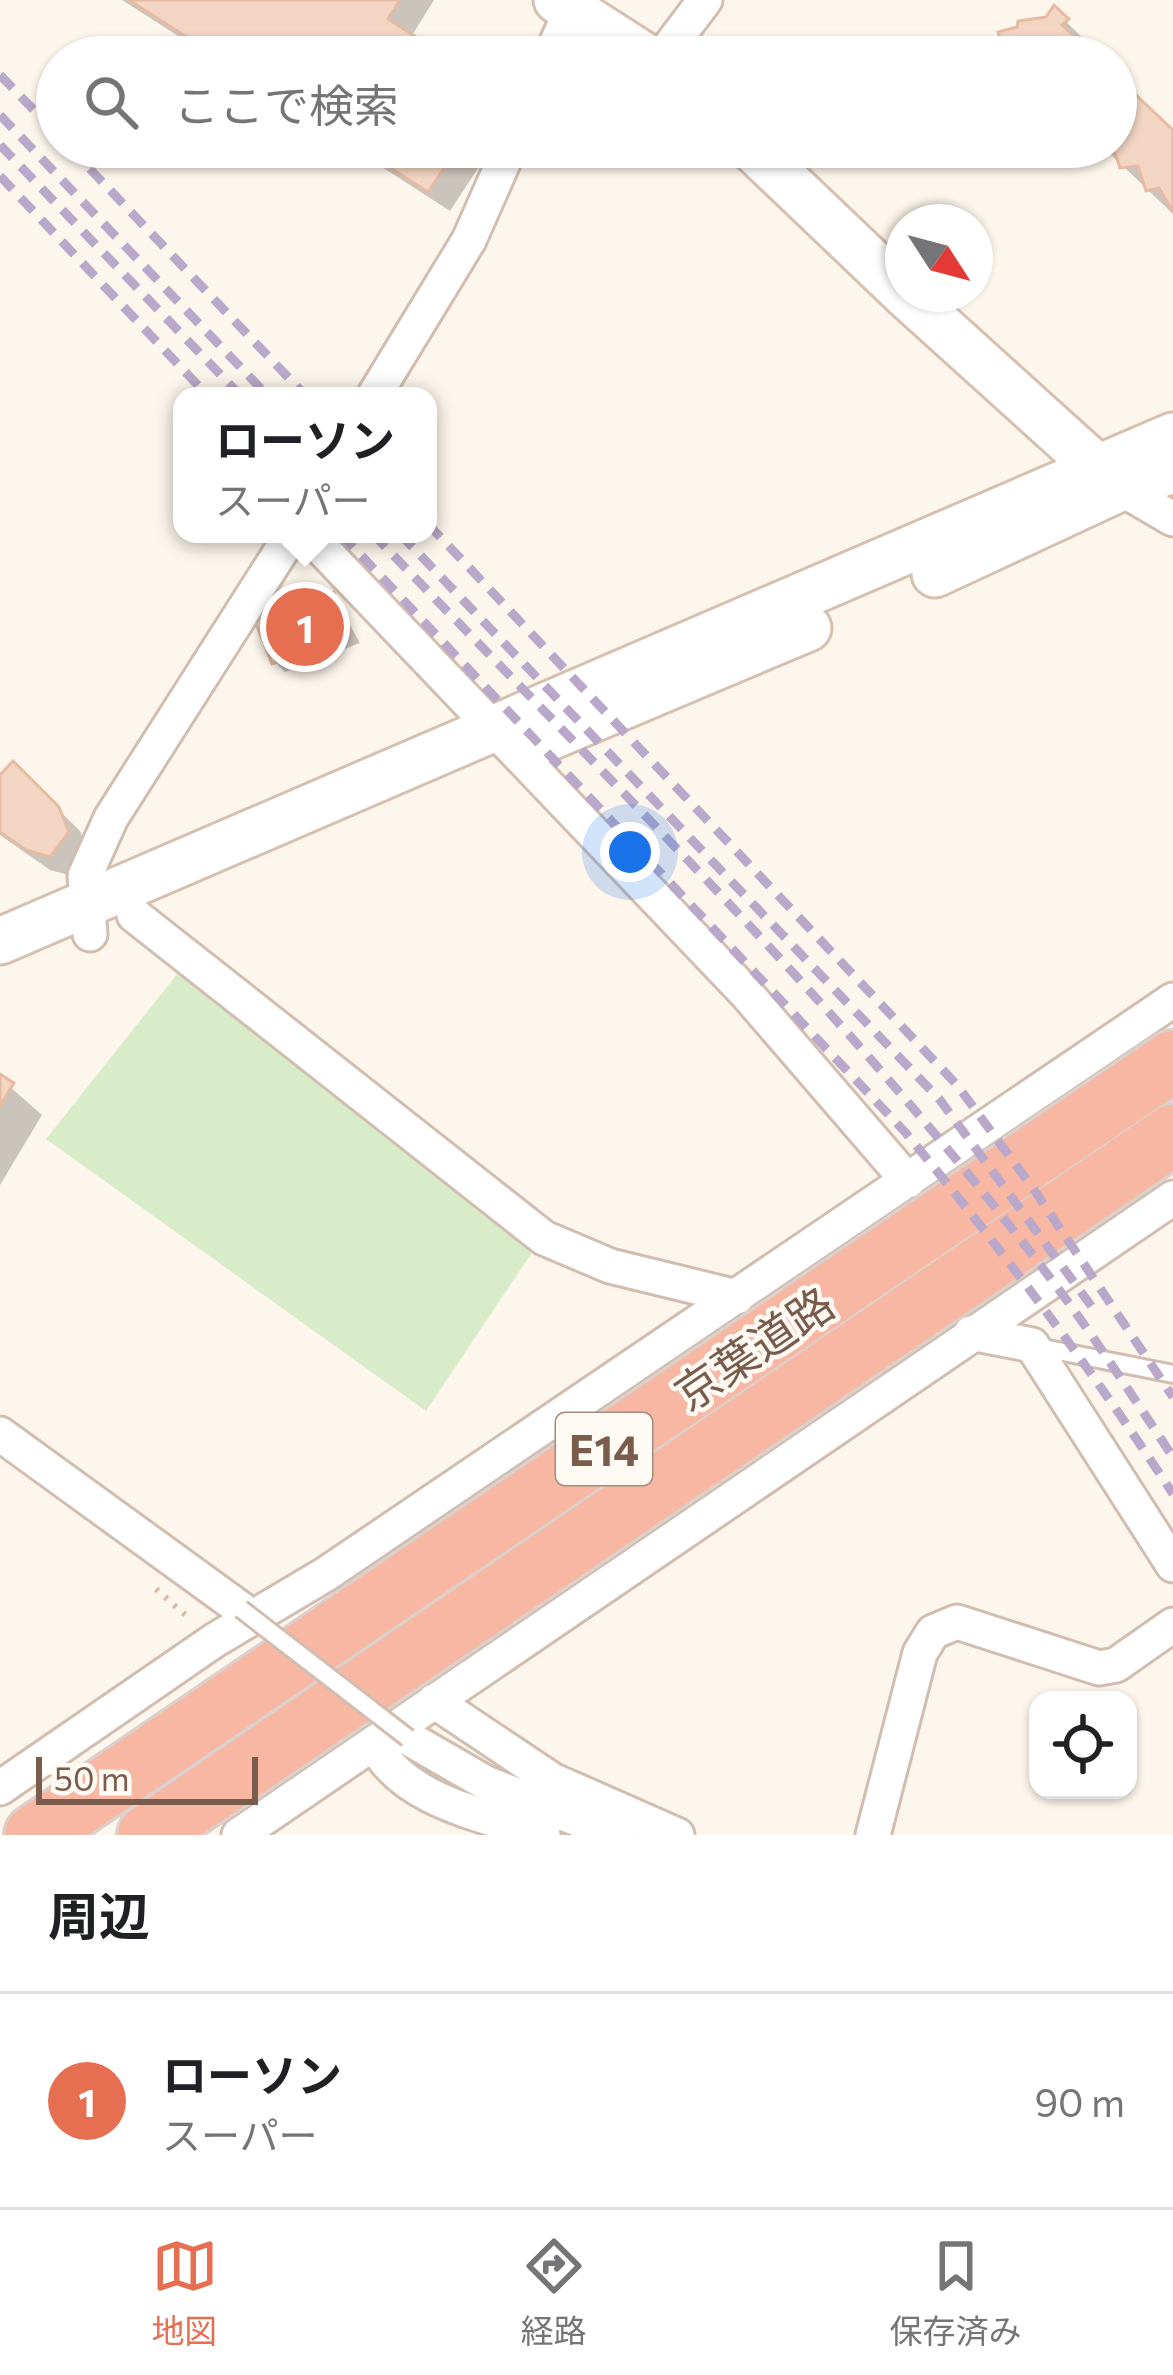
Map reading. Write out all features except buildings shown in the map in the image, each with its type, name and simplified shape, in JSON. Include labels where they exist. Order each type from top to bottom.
[{"type":"highway","name":"京葉道路","points":[[35,1835],[1173,1061]]},
{"type":"highway","name":"京葉道路","points":[[148,1835],[1173,1135]]},
{"type":"street","points":[[678,36],[705,0]]},
{"type":"street","points":[[556,36],[565,5],[613,36]]},
{"type":"street","points":[[379,387],[469,240],[501,168]]},
{"type":"street","points":[[773,168],[885,275]]},
{"type":"street","points":[[925,312],[1107,476],[1173,519]]},
{"type":"street","points":[[0,973],[87,920],[504,739],[1042,528],[1107,476],[1173,436]]},
{"type":"street","points":[[1107,476],[1173,470]]},
{"type":"street","points":[[87,920],[85,876],[111,818],[286,543]]},
{"type":"street","points":[[317,543],[746,992],[908,1180]]},
{"type":"street","points":[[0,941],[87,920],[134,915],[504,739]]},
{"type":"street","points":[[134,915],[544,1238],[610,1266],[737,1297]]},
{"type":"street","points":[[0,1788],[1173,1000]]},
{"type":"street","points":[[239,1835],[1173,1198]]},
{"type":"street","points":[[971,1334],[1032,1345],[1173,1565]]},
{"type":"street","points":[[0,1434],[241,1609]]},
{"type":"street","points":[[873,1835],[920,1653],[933,1632],[957,1622],[1099,1668],[1116,1665],[1173,1625]]},
{"type":"street","points":[[434,1701],[552,1780],[677,1835]]},
{"type":"street","points":[[408,1738],[486,1783],[618,1835]]},
{"type":"street","points":[[374,1743],[388,1771],[415,1790],[543,1835]]},
{"type":"lane","points":[[1032,1345],[1173,1374]]},
{"type":"lane","points":[[241,1609],[408,1738]]},
{"type":"green space","points":[[182,968],[541,1239],[426,1411],[46,1139]]},
{"type":"railway","points":[[0,75],[36,112]]},
{"type":"railway","points":[[0,115],[36,153]]},
{"type":"railway","points":[[0,145],[232,387]]},
{"type":"railway","points":[[51,168],[259,387]]},
{"type":"railway","points":[[89,168],[297,387]]},
{"type":"railway","points":[[0,176],[199,387]]},
{"type":"railway","points":[[437,534],[957,1085],[1035,1191],[1173,1397]]},
{"type":"railway","points":[[349,543],[905,1132],[1044,1309],[1173,1494]]},
{"type":"railway","points":[[382,543],[728,902],[900,1092],[1060,1291],[1173,1457]]},
{"type":"railway","points":[[409,543],[940,1100],[1095,1311]]},
{"type":"place","name":"ローソン","points":[[305,627]]}]
